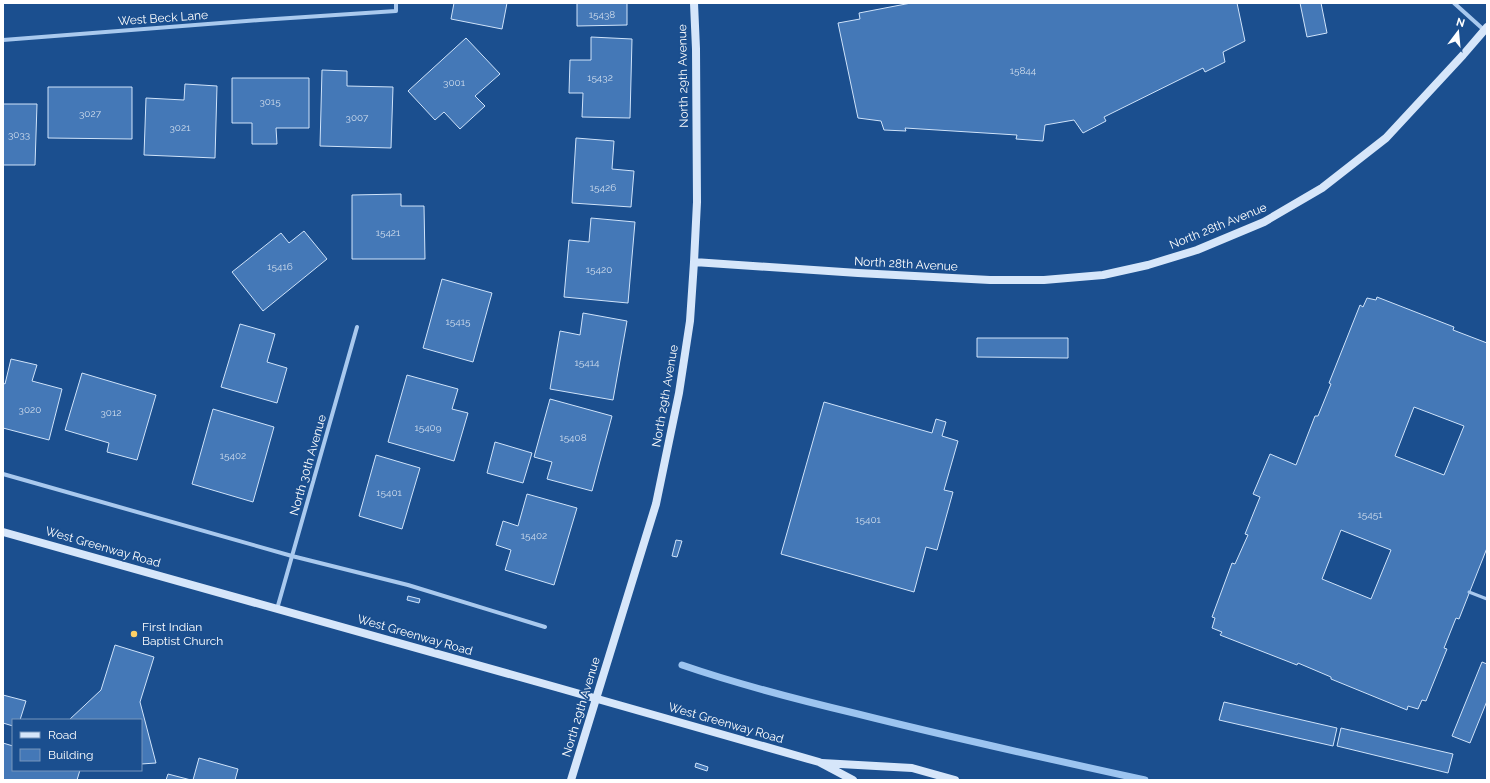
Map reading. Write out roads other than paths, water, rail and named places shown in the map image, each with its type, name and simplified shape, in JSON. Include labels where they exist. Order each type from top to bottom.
[{"type":"street","name":"West Beck Lane","points":[[3,40],[396,11],[396,3]]},
{"type":"street","name":"North 29th Avenue","points":[[571,780],[647,535],[664,470],[680,386],[690,321],[697,202],[696,49],[694,3]]},
{"type":"street","points":[[1454,3],[1486,28]]},
{"type":"street","name":"North 28th Avenue","points":[[694,262],[990,280],[1044,280],[1103,275],[1148,265],[1197,250],[1264,222],[1322,188],[1386,138],[1486,28]]},
{"type":"street","name":"North 30th Avenue","points":[[277,609],[357,327]]},
{"type":"street","points":[[3,474],[292,556],[415,587],[545,627]]},
{"type":"street","name":"West Greenway Road","points":[[3,532],[819,762],[853,780]]},
{"type":"street","name":"West Greenway Road","points":[[819,762],[912,768],[956,780]]},
{"type":"lane","points":[[1470,592],[1487,599]]},
{"type":"waterway","points":[[682,665],[748,686],[814,703],[965,740],[1145,780]]},
{"type":"place","name":"First Indian Baptist Church","points":[[134,634]]}]
